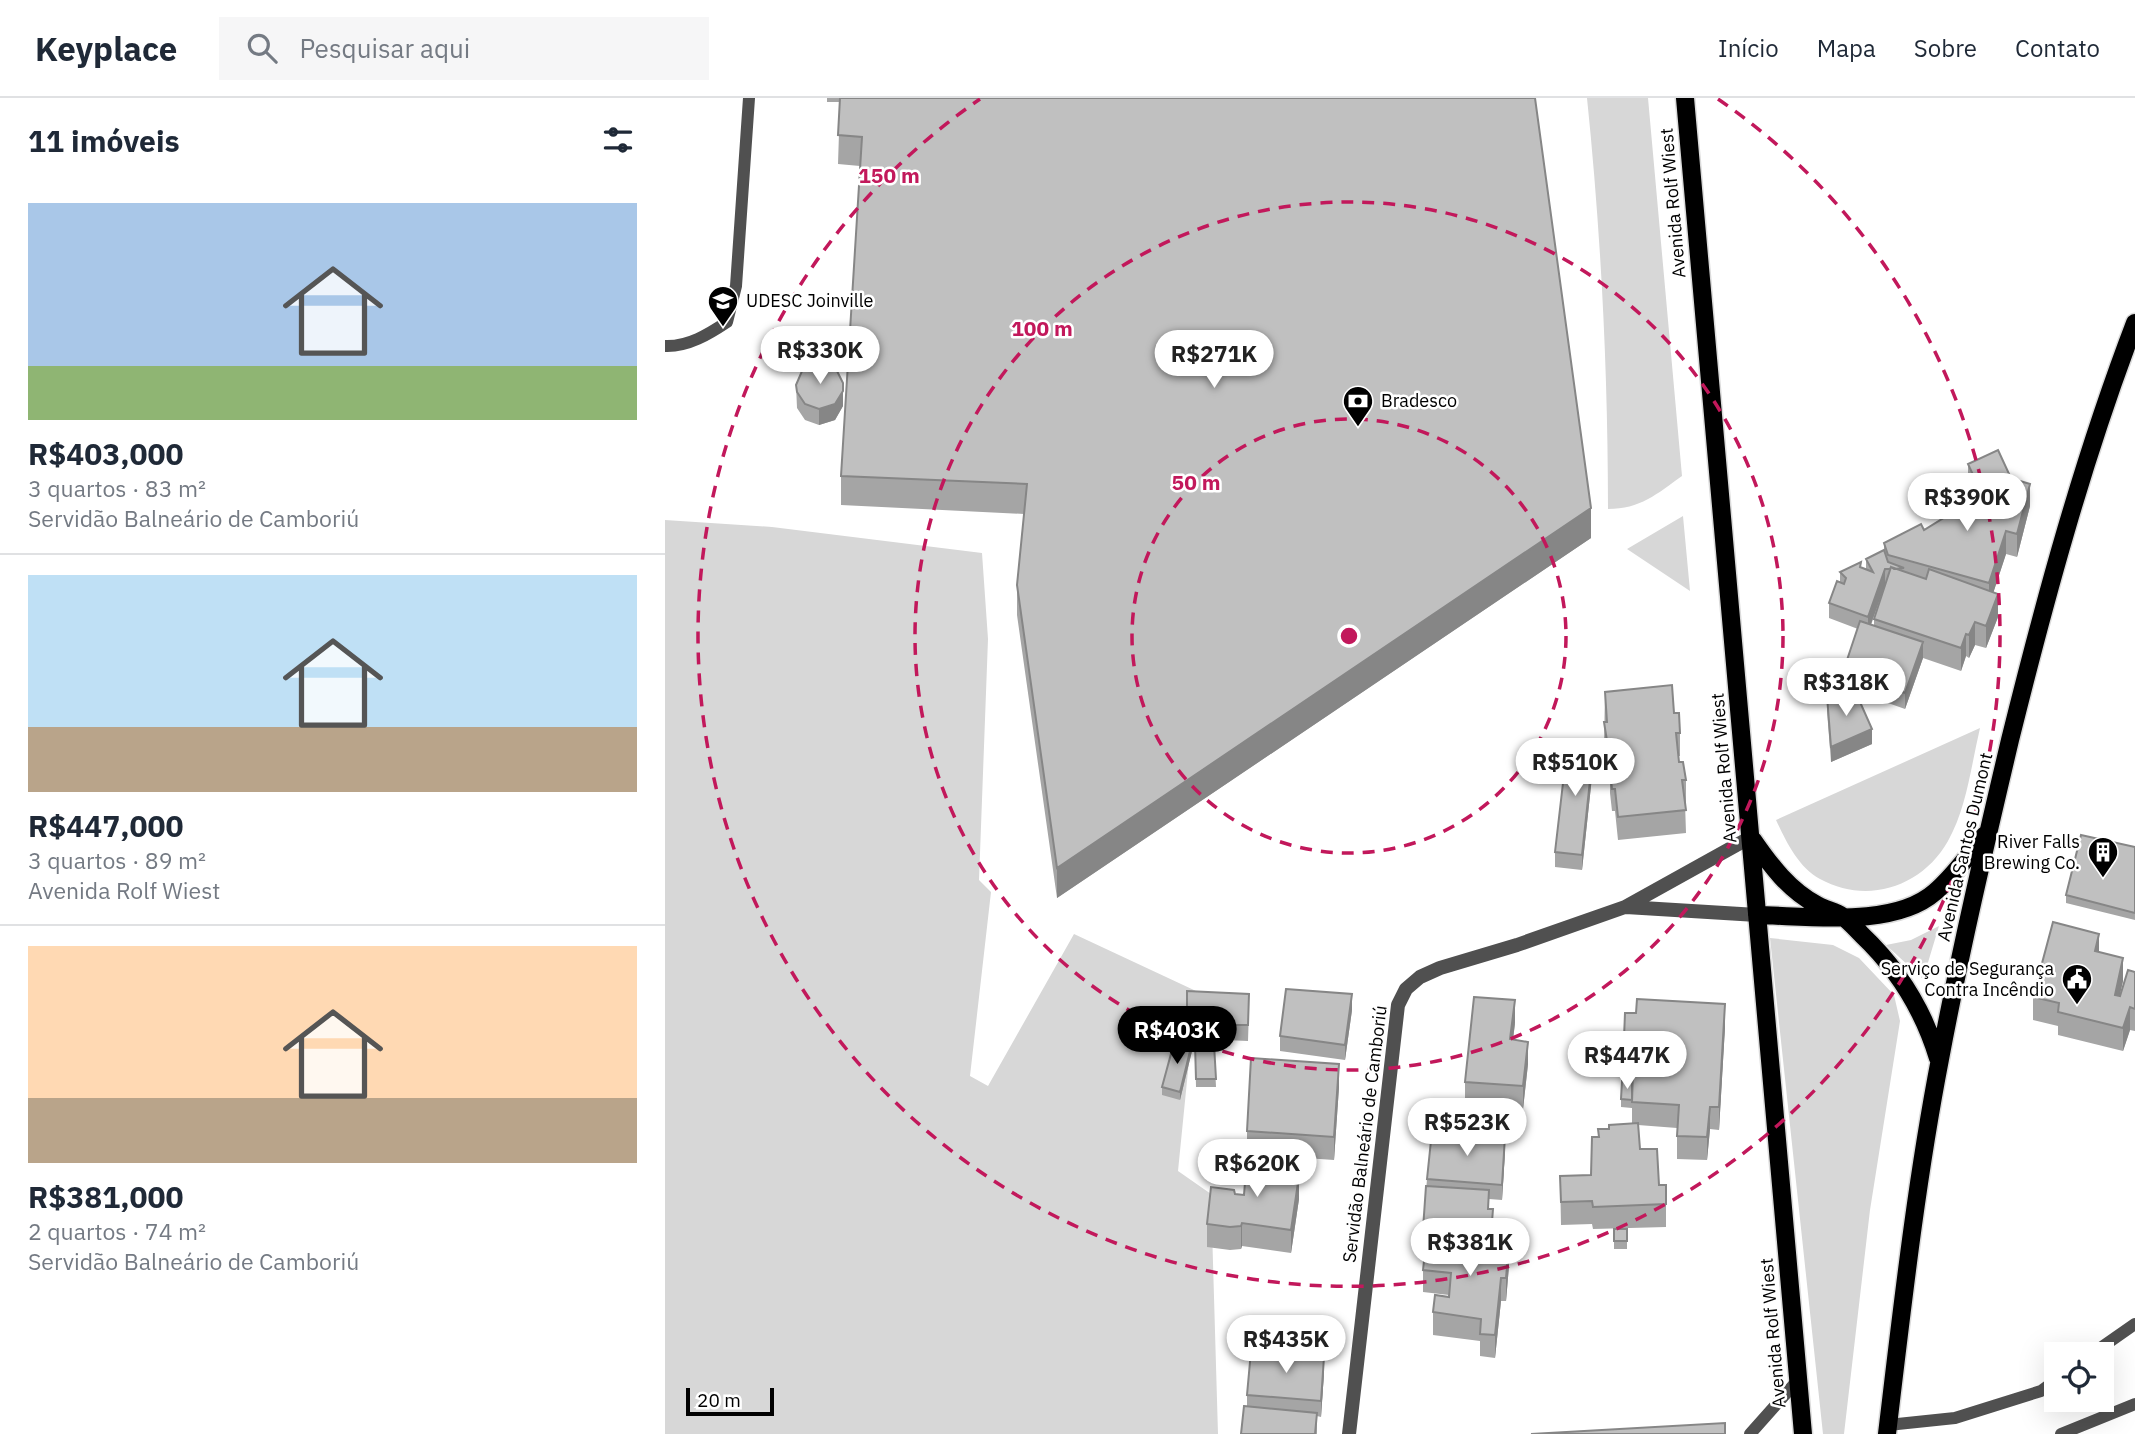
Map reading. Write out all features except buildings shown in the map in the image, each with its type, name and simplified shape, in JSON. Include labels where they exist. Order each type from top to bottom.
[{"type":"main road","name":"Avenida Rolf Wiest","points":[[1685,98],[1803,1434]]},
{"type":"main road","name":"Avenida Santos Dumont","points":[[1887,1429],[1905,1281],[1939,1061],[1987,832],[2028,665],[2078,486],[2135,323]]},
{"type":"main road","points":[[1757,915],[1869,917],[1887,915],[1921,903],[1943,884],[1987,832]]},
{"type":"main road","points":[[1751,837],[1773,869],[1794,890],[1817,906],[1843,916],[1886,959],[1904,982],[1923,1016],[1939,1061]]},
{"type":"street","name":"Servidão Balneário de Camboriú","points":[[1349,1434],[1398,1005],[1406,989],[1420,977],[1440,968],[1517,945],[1625,907],[1751,837]]},
{"type":"street","name":"Servidão Balneário de Camboriú","points":[[1625,907],[1757,915]]},
{"type":"lane","points":[[665,346],[677,346],[707,335],[727,322],[737,286],[750,98]]},
{"type":"lane","points":[[2109,1342],[2135,1324]]},
{"type":"lane","points":[[1750,1434],[1798,1380]]},
{"type":"lane","points":[[1887,1429],[1955,1418],[2044,1389]]},
{"type":"lane","points":[[2061,1434],[2135,1404]]},
{"type":"shaded area","points":[[1587,98],[1648,98],[1682,476],[1648,499],[1630,506],[1608,509],[1603,303]]},
{"type":"shaded area","points":[[1683,516],[1690,591],[1627,549]]},
{"type":"shaded area","points":[[665,520],[772,527],[982,553],[988,639],[979,880],[991,892],[970,1076],[988,1086],[1074,934],[1196,991],[1178,1171],[1211,1194],[1218,1434],[665,1434]]},
{"type":"shaded area","points":[[1980,728],[1964,800],[1954,828],[1937,857],[1924,870],[1892,887],[1874,891],[1856,890],[1838,887],[1820,879],[1805,868],[1793,853],[1776,820]]},
{"type":"shaded area","points":[[1939,926],[1923,979],[1886,945],[1911,940]]},
{"type":"shaded area","points":[[1770,938],[1833,945],[1859,958],[1894,995],[1900,1021],[1870,1210],[1844,1434],[1823,1434]]},
{"type":"place","name":"UDESC Joinville","points":[[723,328]]},
{"type":"place","name":"Bradesco","points":[[1358,428]]},
{"type":"place","name":"River Falls Brewing Co.","points":[[2103,879]]},
{"type":"place","name":"Serviço de Segurança Contra Incêndio","points":[[2077,1006]]}]
